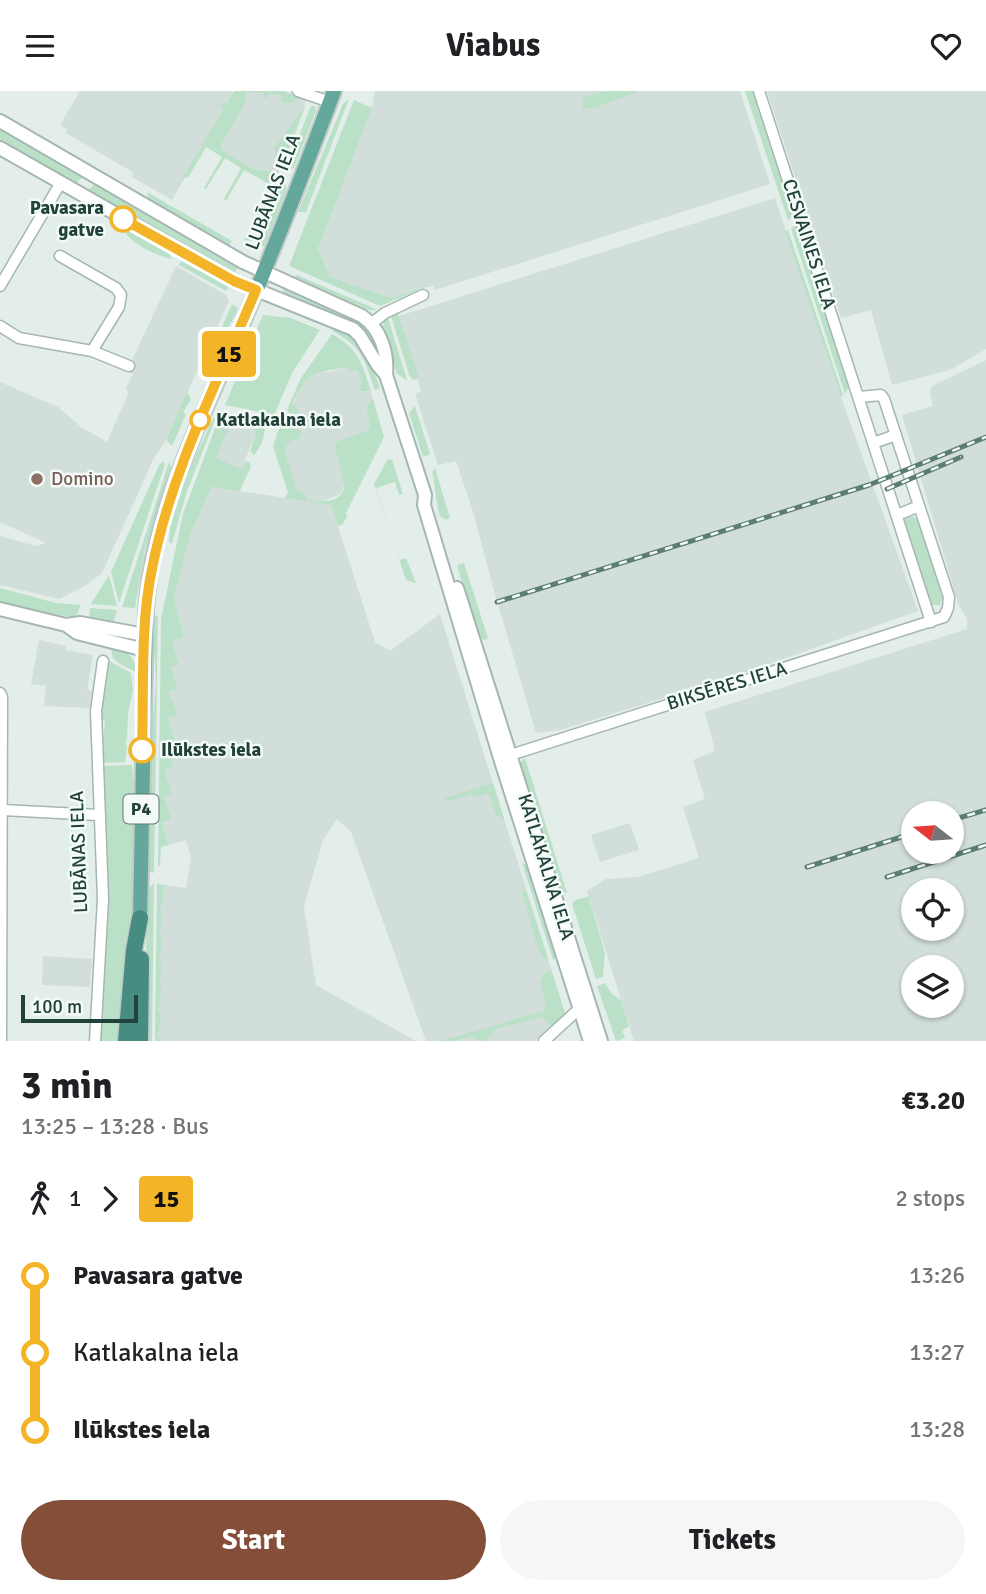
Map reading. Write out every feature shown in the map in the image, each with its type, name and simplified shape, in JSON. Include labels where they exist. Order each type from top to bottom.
[{"type":"highway","name":"LUBĀNAS IELA","points":[[126,1041],[139,918]]},
{"type":"highway","name":"LUBĀNAS IELA","points":[[139,918],[142,987],[140,1041]]},
{"type":"main road","name":"LUBĀNAS IELA","points":[[139,918],[148,591],[164,517],[196,430],[264,272],[332,97]]},
{"type":"street","points":[[298,91],[332,97]]},
{"type":"street","name":"CESVAINES IELA","points":[[759,91],[931,622]]},
{"type":"street","points":[[0,121],[235,257],[354,311],[372,323],[423,295]]},
{"type":"street","name":"KATLAKALNA IELA","points":[[0,148],[234,281],[353,329],[386,375],[425,495],[431,503],[590,1041]]},
{"type":"street","points":[[0,286],[60,184]]},
{"type":"street","points":[[60,256],[116,288],[121,295],[119,307],[92,351]]},
{"type":"street","name":"KATLAKALNA IELA","points":[[372,323],[388,360],[386,375]]},
{"type":"street","points":[[0,326],[19,338],[92,351],[129,366]]},
{"type":"street","points":[[859,397],[881,395],[919,506],[897,515]]},
{"type":"street","points":[[873,443],[896,435]]},
{"type":"street","name":"BIKSĒRES IELA","points":[[505,756],[944,617],[949,597],[919,506]]},
{"type":"street","points":[[0,609],[66,625],[80,623],[145,642]]},
{"type":"street","name":"LUBĀNAS IELA","points":[[95,1041],[103,899],[96,711],[103,661]]},
{"type":"street","points":[[0,694],[3,810],[1,1041]]},
{"type":"street","name":"KATLAKALNA IELA","points":[[505,756],[601,1041]]},
{"type":"street","points":[[3,810],[98,815]]},
{"type":"street","points":[[544,1041],[580,1008]]},
{"type":"shaded area","points":[[80,91],[233,93],[226,103],[220,105],[225,108],[172,200],[132,177],[134,173],[66,133],[67,129],[60,125]]},
{"type":"shaded area","points":[[243,91],[279,91],[306,100],[278,175],[253,171],[218,152],[217,138]]},
{"type":"shaded area","points":[[375,91],[740,91],[770,184],[435,290],[433,286],[392,298],[330,277],[318,249],[372,108]]},
{"type":"shaded area","points":[[767,91],[986,91],[986,349],[950,370],[892,385],[871,310],[841,318]]},
{"type":"shaded area","points":[[775,198],[841,397],[918,611],[735,676],[560,730],[536,733],[456,461],[438,465],[415,394],[421,391],[399,316]]},
{"type":"shaded area","points":[[176,266],[226,295],[229,301],[102,573],[85,586],[59,599],[0,585],[0,536],[36,546],[46,543],[0,522],[0,382],[58,407],[81,427],[107,442],[129,392],[125,390],[133,374],[127,371]]},
{"type":"shaded area","points":[[986,360],[986,1041],[634,1041],[587,891],[606,879],[638,877],[699,858],[683,807],[705,799],[693,760],[715,751],[705,712],[967,629],[967,619],[958,603],[902,415],[933,406],[930,390],[932,386]]},
{"type":"shaded area","points":[[347,367],[358,370],[367,392],[371,391],[373,399],[366,407],[370,424],[363,434],[337,441],[335,447],[345,480],[341,494],[321,502],[312,501],[331,505],[375,642],[390,651],[440,614],[565,1013],[535,1041],[426,1041],[351,832],[337,819],[323,840],[304,907],[316,985],[416,1041],[161,1041],[162,1038],[158,1037],[162,1013],[158,1012],[162,989],[158,988],[163,939],[159,938],[163,914],[160,913],[165,885],[186,888],[191,858],[186,840],[169,845],[162,821],[170,818],[164,795],[172,792],[165,769],[173,767],[167,743],[175,741],[168,718],[170,666],[179,663],[172,640],[184,637],[174,597],[191,532],[212,487],[307,501],[302,491],[297,491],[285,451],[289,442],[300,438],[302,433],[286,425],[289,415],[292,417],[292,405],[304,380],[315,372],[329,372]]},
{"type":"shaded area","points":[[232,415],[241,418],[240,420],[251,426],[256,433],[241,470],[216,458]]},
{"type":"shaded area","points":[[39,640],[66,646],[66,650],[93,655],[87,690],[92,691],[90,708],[44,706],[46,686],[31,684]]},
{"type":"shaded area","points":[[630,823],[639,850],[600,862],[591,835]]},
{"type":"shaded area","points":[[43,956],[92,959],[90,987],[42,985]]},
{"type":"green space","points":[[234,91],[283,91],[298,96],[298,99],[289,103],[281,102],[282,95],[268,94],[267,98],[263,97],[263,93],[247,92],[245,103],[221,145],[222,150],[253,169],[280,173],[254,241],[244,240],[253,229],[269,184],[244,170],[226,201],[224,199],[241,168],[225,158],[206,189],[204,188],[222,157],[206,147],[188,178],[185,177],[178,186],[224,108],[219,105],[227,102]]},
{"type":"green space","points":[[604,91],[637,92],[594,108],[583,108],[582,98]]},
{"type":"green space","points":[[745,91],[754,91],[794,216],[788,220]]},
{"type":"green space","points":[[349,99],[306,212],[298,212],[343,104]]},
{"type":"green space","points":[[354,100],[372,108],[318,249],[330,277],[392,298],[418,290],[380,306],[289,266]]},
{"type":"green space","points":[[306,104],[284,163],[275,154],[275,147]]},
{"type":"green space","points":[[311,106],[315,106],[316,111],[294,168],[291,169],[287,166]]},
{"type":"green space","points":[[0,127],[87,178],[80,179],[76,186],[0,142]]},
{"type":"green space","points":[[283,177],[286,191],[264,247],[258,242]]},
{"type":"green space","points":[[95,182],[239,265],[234,274],[84,191]]},
{"type":"green space","points":[[147,192],[232,241],[228,247],[149,200]]},
{"type":"green space","points":[[791,228],[798,228],[849,386],[845,394]]},
{"type":"green space","points":[[124,230],[158,244],[172,259],[144,248]]},
{"type":"green space","points":[[788,230],[843,395],[841,397],[785,231]]},
{"type":"green space","points":[[182,260],[229,287],[226,291],[179,265]]},
{"type":"green space","points":[[297,275],[377,310],[369,310],[294,277]]},
{"type":"green space","points":[[284,289],[360,323],[374,339],[382,358],[380,360],[368,338],[355,325],[324,309],[281,295]]},
{"type":"green space","points":[[232,304],[238,308],[236,314],[213,354],[209,356]]},
{"type":"green space","points":[[398,314],[419,378],[413,380],[409,375],[391,316]]},
{"type":"green space","points":[[263,315],[291,318],[320,330],[293,371],[274,415],[225,405]]},
{"type":"green space","points":[[388,318],[407,380],[397,374],[382,330]]},
{"type":"green space","points":[[340,327],[361,345],[380,388],[375,390],[357,349],[332,331]]},
{"type":"green space","points":[[332,334],[354,352],[362,365],[371,391],[358,388],[362,384],[358,370],[352,371],[347,367],[318,373],[307,379],[298,393],[292,404],[298,408],[297,417],[292,417],[287,410],[301,378]]},
{"type":"green space","points":[[187,392],[191,400],[183,412],[186,414],[172,446],[166,440]]},
{"type":"green space","points":[[373,399],[384,437],[342,525],[338,526],[331,505],[284,498],[288,493],[273,446],[279,428],[286,425],[302,433],[300,438],[289,442],[285,451],[297,491],[302,491],[308,501],[337,498],[344,485],[335,442],[367,431],[370,424],[366,407]]},
{"type":"green space","points":[[415,406],[430,454],[423,457],[409,413]]},
{"type":"green space","points":[[227,411],[232,419],[216,458],[241,469],[246,461],[251,466],[240,491],[212,487],[191,532],[174,597],[184,637],[172,640],[179,664],[171,667],[178,689],[169,692],[177,715],[168,718],[175,741],[167,744],[173,767],[165,770],[172,793],[164,796],[171,819],[162,822],[169,845],[161,847],[160,866],[161,619],[183,514],[221,412]]},
{"type":"green space","points":[[217,415],[187,491],[172,543],[169,543],[178,495],[212,420]]},
{"type":"green space","points":[[244,415],[261,420],[263,424],[264,438],[254,455],[250,451],[256,433],[251,426],[240,420]]},
{"type":"green space","points":[[388,459],[392,460],[403,494],[399,495],[395,482],[376,488],[391,536],[374,484]]},
{"type":"green space","points":[[163,461],[165,464],[119,603],[111,572]]},
{"type":"green space","points":[[169,462],[171,467],[145,549],[135,608],[122,607]]},
{"type":"green space","points":[[435,468],[450,518],[446,520],[440,516],[437,505],[432,472]]},
{"type":"green space","points":[[912,516],[920,521],[943,596],[940,605],[930,602],[904,523],[905,519]]},
{"type":"green space","points":[[406,558],[416,583],[406,580],[399,560]]},
{"type":"green space","points":[[464,563],[488,638],[484,640],[477,635],[457,565]]},
{"type":"green space","points":[[109,575],[117,606],[91,604]]},
{"type":"green space","points":[[0,588],[56,603],[81,605],[77,614],[71,617],[0,604]]},
{"type":"green space","points":[[90,608],[117,610],[113,625],[94,621],[89,616]]},
{"type":"green space","points":[[152,614],[158,616],[154,873],[148,871],[149,764],[156,681]]},
{"type":"green space","points":[[112,646],[129,655],[136,672],[112,656]]},
{"type":"green space","points":[[109,661],[131,673],[133,690],[128,714],[125,762],[101,763],[105,721],[102,720],[102,683]]},
{"type":"green space","points":[[525,758],[567,893],[559,891],[519,767]]},
{"type":"green space","points":[[132,765],[132,921],[119,1041],[99,1041],[107,899],[101,766]]},
{"type":"green space","points":[[493,783],[504,818],[496,816],[489,793],[474,798],[472,794],[447,802],[445,798]]},
{"type":"green space","points":[[522,863],[528,865],[558,957],[553,960]]},
{"type":"green space","points":[[154,883],[152,1041],[147,1041],[147,890]]},
{"type":"green space","points":[[157,884],[165,885],[159,937],[163,938],[159,962],[162,964],[159,987],[162,988],[158,1012],[162,1013],[158,1037],[162,1038],[161,1041],[155,1041]]},
{"type":"green space","points":[[526,890],[548,958],[544,959],[538,949],[522,892]]},
{"type":"green space","points":[[594,895],[589,898],[605,953],[603,977],[596,979],[572,904],[575,900]]},
{"type":"green space","points":[[551,970],[565,1013],[551,1026],[542,1017],[496,1029],[486,1041],[474,1039],[473,1036],[441,1041],[544,1011],[546,1004],[540,981],[546,972]]},
{"type":"green space","points":[[605,983],[612,994],[621,1000],[629,1027],[622,1030],[625,1038],[616,1041],[597,986]]},
{"type":"railway","points":[[497,602],[869,485],[986,437]]},
{"type":"railway","points":[[887,489],[961,457]]},
{"type":"railway","points":[[964,816],[986,810]]},
{"type":"railway","points":[[807,867],[901,837]]},
{"type":"railway","points":[[887,877],[986,845]]},
{"type":"bus line","name":"15","points":[[123,219],[181,253],[256,290],[200,420],[164,517],[146,603],[142,750]]},
{"type":"place","name":"Pavasara gatve","points":[[123,219]]},
{"type":"place","name":"Katlakalna iela","points":[[200,420]]},
{"type":"place","name":"Domino","points":[[37,479]]},
{"type":"place","name":"Ilūkstes iela","points":[[142,750]]}]
